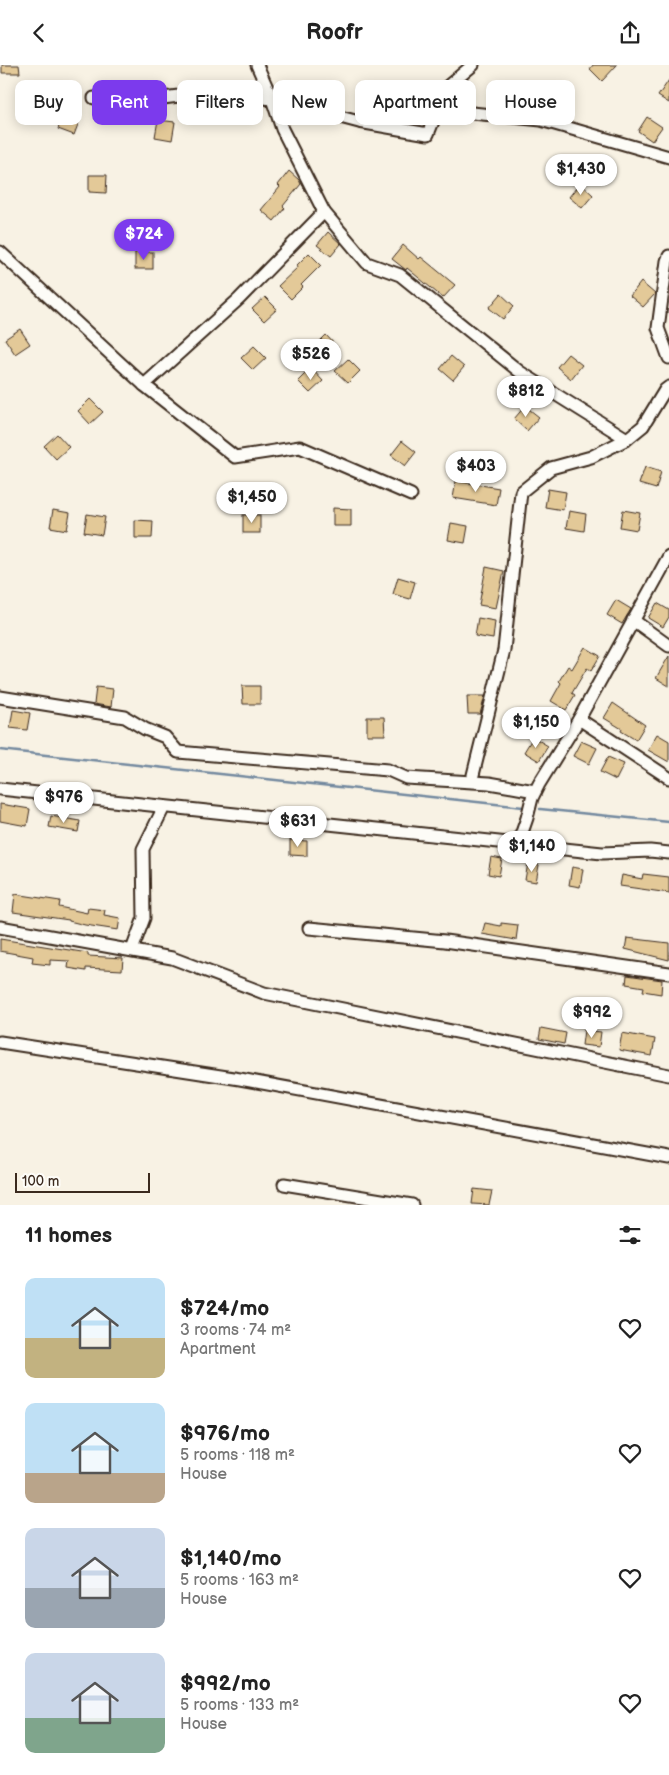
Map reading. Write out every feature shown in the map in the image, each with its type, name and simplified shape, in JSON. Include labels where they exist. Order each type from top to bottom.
[{"type":"street","points":[[257,65],[272,99],[282,129],[324,212],[367,263],[400,275],[520,372],[626,439]]},
{"type":"street","points":[[455,80],[473,65]]},
{"type":"street","points":[[167,98],[194,94],[234,94],[272,99],[355,121]]},
{"type":"street","points":[[476,113],[541,120],[669,157]]},
{"type":"street","points":[[376,125],[428,134],[432,125]]},
{"type":"street","points":[[144,385],[239,299],[324,212]]},
{"type":"street","points":[[0,252],[144,385],[235,457],[300,447],[411,495]]},
{"type":"street","points":[[669,256],[658,328],[669,357]]},
{"type":"street","points":[[473,775],[504,650],[521,492],[551,467],[591,457],[626,439],[643,426],[669,387]]},
{"type":"street","points":[[518,844],[535,791],[579,719],[669,556]]},
{"type":"street","points":[[633,620],[669,646]]},
{"type":"street","points":[[0,697],[125,717],[144,729],[165,737],[178,752],[388,770],[406,778],[488,783],[535,791]]},
{"type":"street","points":[[579,719],[669,778]]},
{"type":"street","points":[[0,789],[602,853],[650,851],[669,853]]},
{"type":"street","points":[[132,950],[144,918],[143,849],[164,807]]},
{"type":"street","points":[[0,927],[172,958],[264,993],[669,1075]]},
{"type":"street","points":[[309,928],[445,941],[669,973]]},
{"type":"street","points":[[0,1042],[240,1079],[669,1158]]},
{"type":"street","points":[[284,1184],[412,1205]]},
{"type":"building","points":[[2,65],[19,65],[20,73],[2,73]]},
{"type":"building","points":[[593,65],[617,65],[602,81],[590,69]]},
{"type":"building","points":[[669,80],[669,103],[658,96]]},
{"type":"building","points":[[647,117],[662,127],[652,141],[638,131]]},
{"type":"building","points":[[167,121],[175,122],[172,140],[155,137],[157,125],[167,125]]},
{"type":"building","points":[[60,125],[78,125],[74,135],[58,129]]},
{"type":"building","points":[[289,171],[301,184],[283,206],[285,208],[274,221],[261,210],[280,187],[278,185]]},
{"type":"building","points":[[89,175],[107,175],[106,193],[89,192]]},
{"type":"building","points":[[580,183],[593,195],[582,208],[569,197]]},
{"type":"building","points":[[328,232],[341,244],[331,256],[317,245]]},
{"type":"building","points":[[403,245],[455,285],[443,298],[407,268],[406,270],[392,259]]},
{"type":"building","points":[[135,252],[153,252],[153,269],[135,269]]},
{"type":"building","points":[[309,253],[321,265],[301,285],[303,287],[291,299],[278,286],[298,267],[297,265]]},
{"type":"building","points":[[641,282],[655,294],[643,307],[630,296]]},
{"type":"building","points":[[501,294],[514,306],[503,319],[489,308]]},
{"type":"building","points":[[265,297],[277,309],[264,321],[252,309]]},
{"type":"building","points":[[20,329],[30,344],[15,354],[5,339]]},
{"type":"building","points":[[326,335],[338,348],[325,360],[313,348]]},
{"type":"building","points":[[254,346],[266,358],[253,370],[241,358]]},
{"type":"building","points":[[568,354],[582,365],[571,379],[557,367]]},
{"type":"building","points":[[451,356],[464,367],[453,380],[440,369]]},
{"type":"building","points":[[348,359],[360,371],[348,383],[335,371]]},
{"type":"building","points":[[311,368],[323,381],[310,393],[298,381]]},
{"type":"building","points":[[90,399],[103,412],[90,424],[78,411]]},
{"type":"building","points":[[525,406],[539,417],[527,431],[514,419]]},
{"type":"building","points":[[57,434],[69,447],[56,459],[44,446]]},
{"type":"building","points":[[402,441],[416,452],[405,466],[391,455]]},
{"type":"building","points":[[645,467],[661,472],[656,489],[639,484]]},
{"type":"building","points":[[456,481],[499,488],[496,505],[453,498]]},
{"type":"building","points":[[548,489],[566,492],[563,510],[545,507]]},
{"type":"building","points":[[333,508],[351,509],[351,526],[333,526]]},
{"type":"building","points":[[53,510],[70,513],[67,530],[50,527]]},
{"type":"building","points":[[623,510],[640,513],[637,530],[620,527]]},
{"type":"building","points":[[569,511],[586,514],[584,531],[566,528]]},
{"type":"building","points":[[87,514],[105,517],[102,535],[84,532]]},
{"type":"building","points":[[243,515],[260,515],[260,533],[243,533]]},
{"type":"building","points":[[135,520],[153,521],[152,538],[135,538]]},
{"type":"building","points":[[451,523],[468,526],[465,543],[448,540]]},
{"type":"building","points":[[486,567],[504,571],[496,608],[479,605]]},
{"type":"building","points":[[398,577],[415,582],[410,599],[393,594]]},
{"type":"building","points":[[616,600],[631,609],[622,624],[607,615]]},
{"type":"building","points":[[657,603],[669,610],[669,617],[663,627],[648,618]]},
{"type":"building","points":[[478,618],[495,621],[493,639],[475,636]]},
{"type":"building","points":[[585,647],[600,656],[591,671],[587,668],[572,693],[575,695],[566,710],[551,701],[561,683],[559,681],[568,666],[572,669]]},
{"type":"building","points":[[669,656],[669,686],[656,678]]},
{"type":"building","points":[[242,686],[260,686],[260,704],[243,704]]},
{"type":"building","points":[[96,687],[113,689],[111,707],[94,704]]},
{"type":"building","points":[[467,696],[485,696],[480,714],[468,714]]},
{"type":"building","points":[[613,703],[645,725],[636,740],[604,718]]},
{"type":"building","points":[[13,710],[30,713],[27,730],[10,728]]},
{"type":"building","points":[[367,717],[384,717],[385,735],[367,735]]},
{"type":"building","points":[[657,734],[669,741],[669,762],[648,750]]},
{"type":"building","points":[[533,737],[548,746],[539,761],[524,752]]},
{"type":"building","points":[[581,741],[597,748],[589,764],[573,756]]},
{"type":"building","points":[[608,757],[624,764],[616,780],[600,772]]},
{"type":"building","points":[[0,804],[30,809],[27,826],[0,821]]},
{"type":"building","points":[[51,816],[80,821],[78,832],[49,827]]},
{"type":"building","points":[[290,840],[307,841],[307,856],[290,855]]},
{"type":"building","points":[[491,857],[502,859],[499,876],[488,874]]},
{"type":"building","points":[[528,863],[539,865],[536,882],[525,880]]},
{"type":"building","points":[[572,867],[583,869],[580,887],[569,885]]},
{"type":"building","points":[[643,874],[669,877],[669,893],[620,886],[622,875],[642,879]]},
{"type":"building","points":[[15,894],[60,901],[59,907],[87,913],[88,908],[105,910],[104,915],[120,918],[118,930],[85,925],[69,920],[13,912]]},
{"type":"building","points":[[485,923],[501,926],[501,923],[518,925],[516,940],[482,934]]},
{"type":"building","points":[[627,938],[669,943],[669,960],[625,949]]},
{"type":"building","points":[[0,939],[88,953],[88,956],[123,958],[122,970],[86,968],[86,971],[68,968],[69,961],[50,960],[50,965],[32,963],[33,957],[0,951]]},
{"type":"building","points":[[627,975],[662,980],[661,994],[643,991],[644,987],[626,984]]},
{"type":"building","points":[[541,1028],[566,1033],[564,1044],[539,1039]]},
{"type":"building","points":[[584,1030],[601,1032],[599,1047],[582,1045]]},
{"type":"building","points":[[622,1033],[655,1039],[652,1056],[619,1050]]},
{"type":"building","points":[[474,1189],[492,1191],[489,1205],[472,1204]]},
{"type":"waterway","points":[[0,750],[523,807]]},
{"type":"waterway","points":[[540,809],[669,822]]}]
